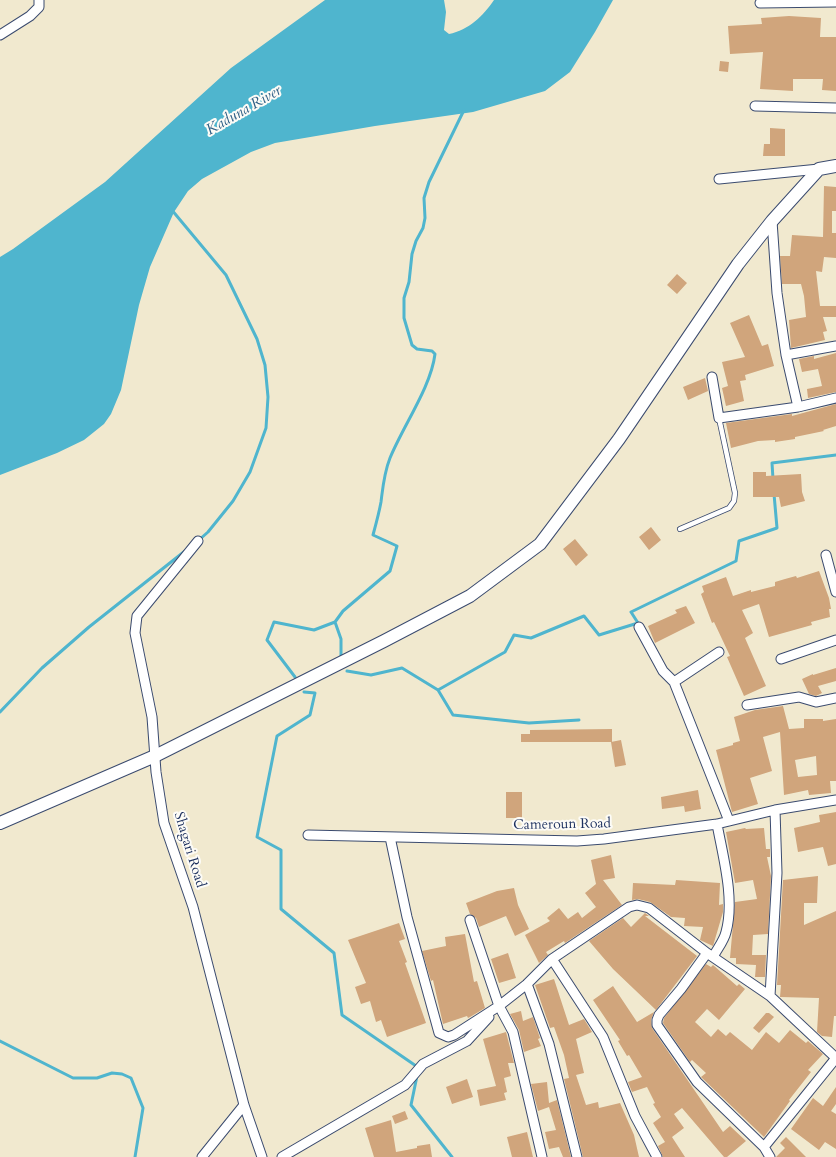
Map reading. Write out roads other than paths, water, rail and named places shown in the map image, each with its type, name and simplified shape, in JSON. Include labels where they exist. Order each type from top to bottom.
[{"type":"street","points":[[0,35],[30,16],[39,7],[39,0]]},
{"type":"street","points":[[760,3],[836,2]]},
{"type":"street","points":[[755,106],[836,108]]},
{"type":"street","points":[[719,179],[836,166]]},
{"type":"street","points":[[0,823],[155,756],[384,641],[470,596],[540,544],[619,439],[738,264],[772,220],[819,169]]},
{"type":"street","points":[[772,220],[777,293],[786,355],[798,407]]},
{"type":"street","points":[[786,355],[836,346]]},
{"type":"street","points":[[712,377],[719,418],[798,407],[836,398]]},
{"type":"street","name":"Shagari Road","points":[[198,541],[137,616],[135,633],[152,717],[155,756],[164,823],[193,907],[244,1105],[262,1157]]},
{"type":"street","points":[[826,555],[836,592]]},
{"type":"street","points":[[639,627],[663,671],[674,682],[729,821]]},
{"type":"street","points":[[781,659],[836,640]]},
{"type":"street","points":[[674,682],[719,652]]},
{"type":"street","points":[[747,705],[799,697],[816,702],[836,698]]},
{"type":"street","name":"Cameroun Road","points":[[308,835],[577,841],[604,839],[717,824],[775,810],[836,800]]},
{"type":"street","points":[[770,996],[777,873],[775,810]]},
{"type":"street","points":[[717,824],[727,881],[728,915],[726,933],[710,955],[659,1014],[656,1020],[657,1025],[697,1082],[764,1148],[770,1157]]},
{"type":"street","points":[[390,837],[407,916],[439,1033],[448,1037],[454,1035],[499,1006],[527,984],[552,959],[629,907],[637,905],[649,908],[710,955],[770,996],[836,1058],[764,1148]]},
{"type":"street","points":[[470,920],[499,1006],[513,1032],[542,1157]]},
{"type":"street","points":[[552,959],[603,1037],[635,1116],[657,1157]]},
{"type":"street","points":[[527,984],[550,1044],[576,1157]]},
{"type":"street","points":[[282,1157],[405,1084],[422,1065],[467,1041],[499,1006]]},
{"type":"street","points":[[202,1157],[244,1105]]},
{"type":"lane","points":[[680,529],[729,508],[734,501],[735,493],[719,418]]},
{"type":"water","name":"Kaduna River","points":[[325,0],[444,0],[446,12],[444,30],[449,34],[463,29],[475,22],[494,0],[613,0],[570,72],[545,91],[473,112],[375,126],[275,143],[251,152],[202,179],[188,191],[174,212],[150,267],[139,305],[121,390],[111,414],[104,424],[84,440],[57,453],[0,475],[0,257],[105,182],[231,68]]},
{"type":"waterway","points":[[295,677],[267,640],[274,622],[314,630],[335,622],[343,611],[390,571],[397,546],[373,535],[380,506],[385,474],[396,446],[428,380],[435,354],[432,351],[417,349],[412,345],[404,318],[404,298],[409,282],[412,254],[416,241],[423,228],[425,218],[424,198],[429,182],[464,110]]},
{"type":"waterway","points":[[171,209],[226,275],[257,339],[265,365],[268,397],[266,428],[250,472],[233,501],[208,532],[199,540]]},
{"type":"waterway","points":[[773,479],[772,463],[836,455]]},
{"type":"waterway","points":[[438,690],[505,652],[514,635],[531,638],[584,616],[599,635],[638,623],[631,612],[736,561],[739,541],[777,528],[774,494]]},
{"type":"waterway","points":[[0,712],[42,668],[89,627],[185,551]]},
{"type":"waterway","points":[[335,622],[341,639],[341,656]]},
{"type":"waterway","points":[[347,671],[371,675],[402,668],[438,690],[453,715],[529,723],[579,720]]},
{"type":"waterway","points":[[304,692],[315,693],[310,715],[277,736],[257,837],[281,850],[281,909],[334,953],[342,1015],[419,1068]]},
{"type":"waterway","points":[[0,1041],[73,1078],[97,1078],[112,1073],[122,1074],[131,1078],[143,1108],[135,1157]]},
{"type":"waterway","points":[[417,1076],[411,1105],[452,1157]]}]
